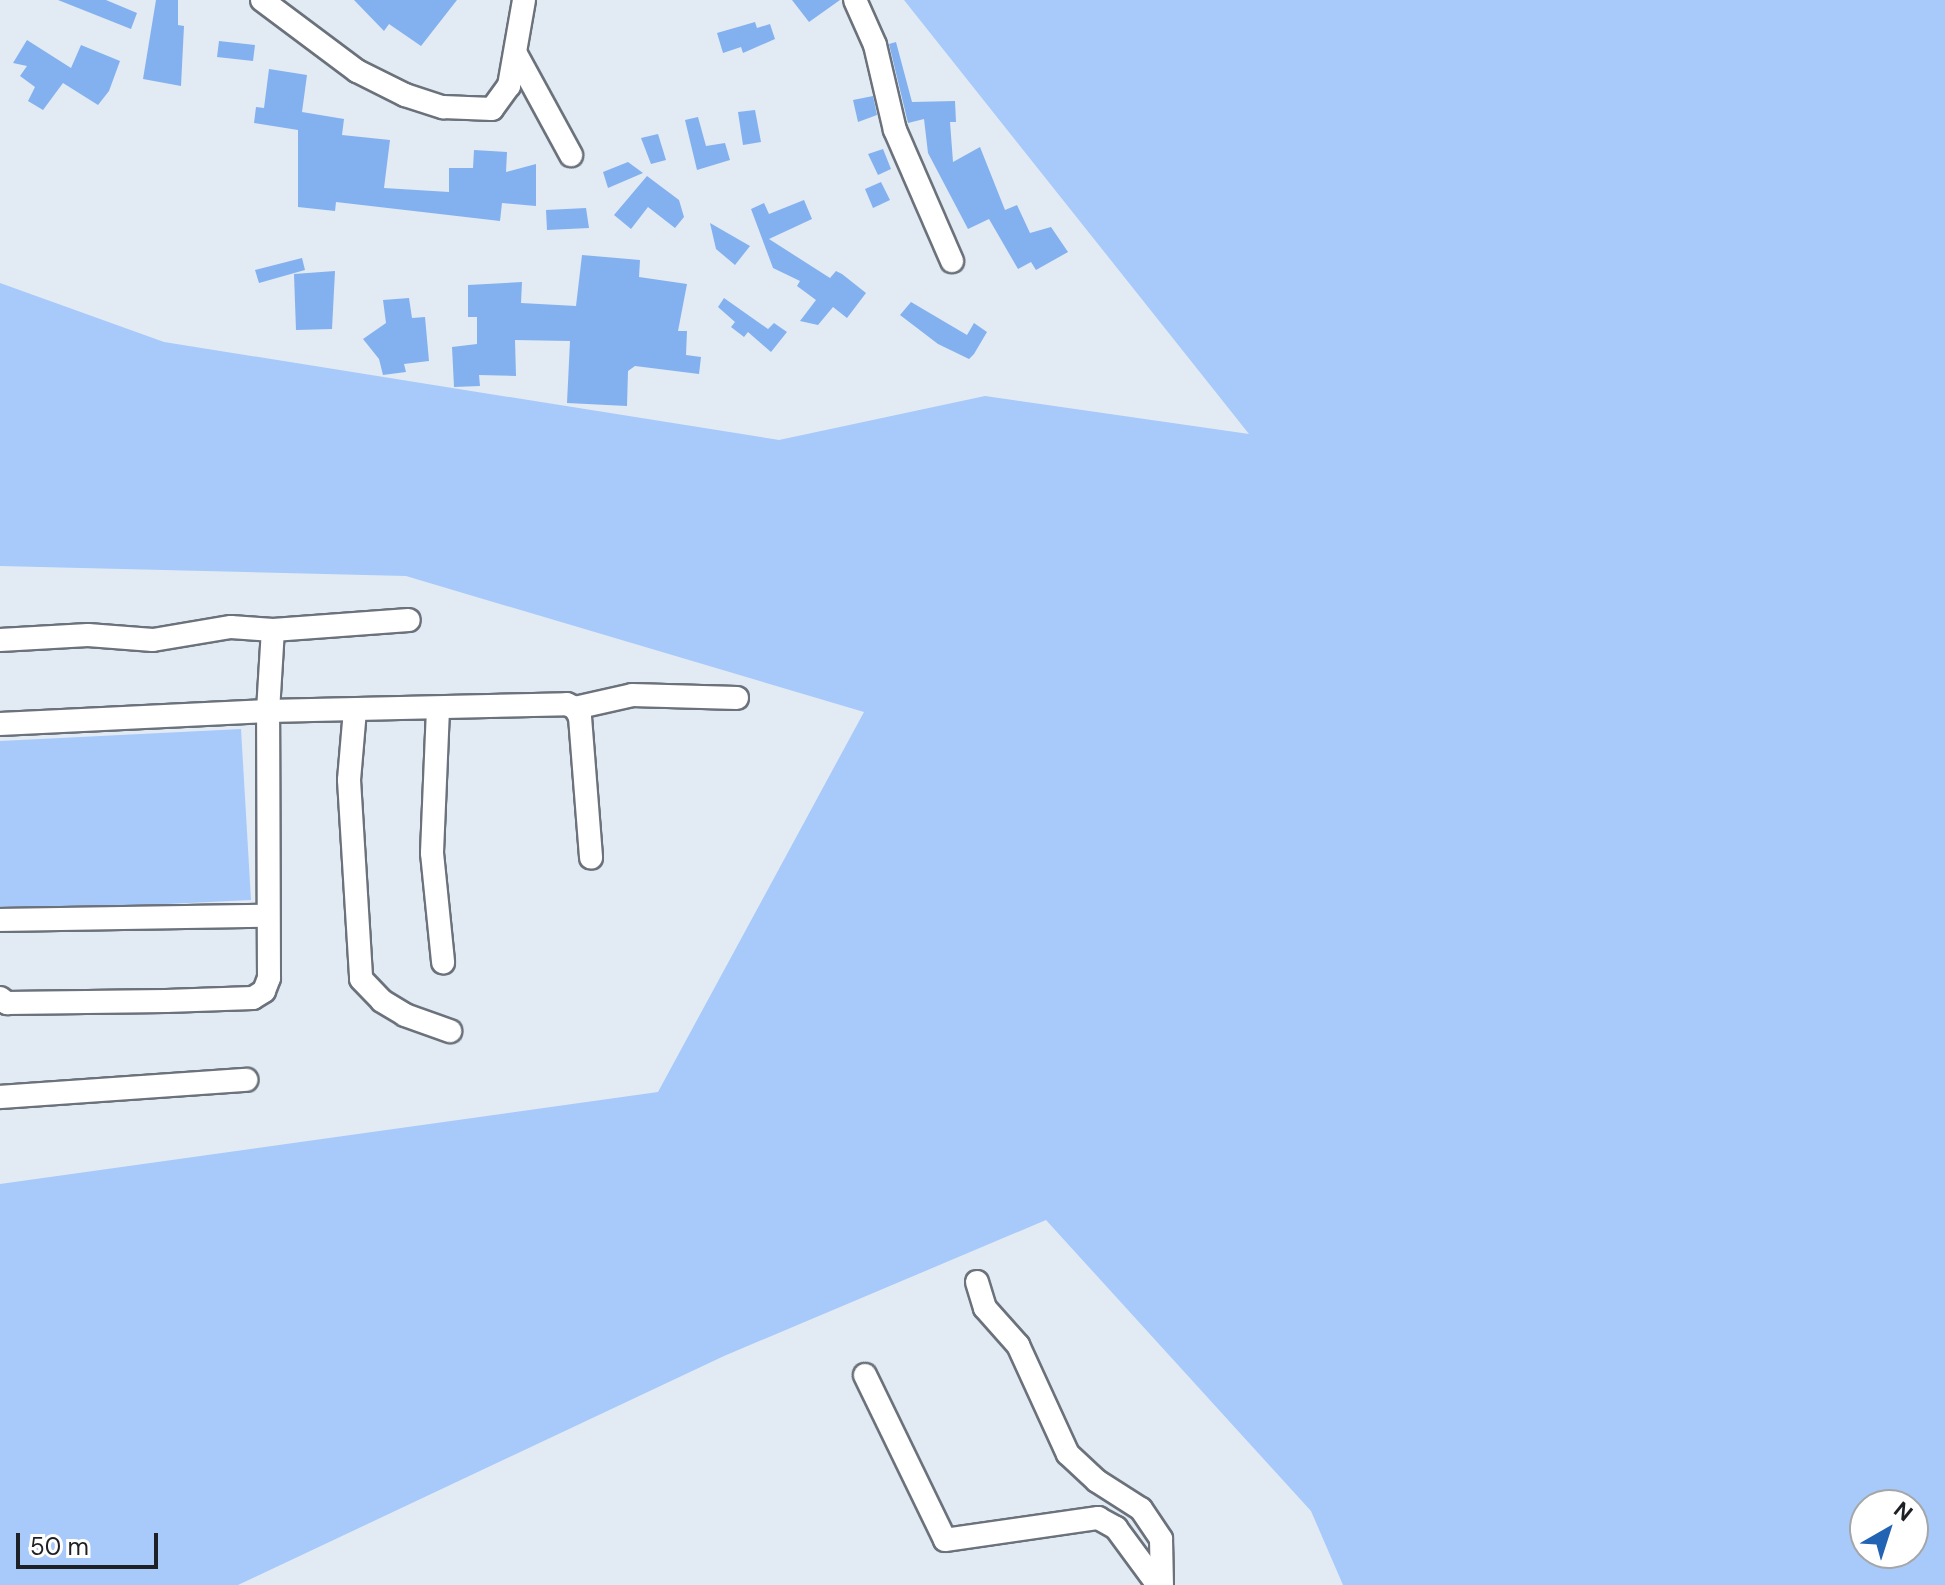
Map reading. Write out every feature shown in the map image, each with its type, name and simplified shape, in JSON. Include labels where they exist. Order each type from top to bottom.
[{"type":"street","points":[[262,0],[357,71],[443,107],[492,109],[509,86],[517,56],[524,0]]},
{"type":"street","points":[[855,0],[875,45],[895,130],[952,261]]},
{"type":"street","points":[[517,56],[571,155]]},
{"type":"street","points":[[0,640],[88,635],[153,640],[231,627],[273,630],[409,620]]},
{"type":"street","points":[[0,998],[7,1003],[253,998],[264,991],[269,978],[268,711],[273,630]]},
{"type":"street","points":[[575,708],[632,695],[737,698]]},
{"type":"street","points":[[0,724],[268,711],[567,704],[575,708],[580,717],[591,858]]},
{"type":"street","points":[[438,709],[432,853],[443,962]]},
{"type":"street","points":[[355,710],[349,780],[361,979],[382,1001],[405,1015],[450,1031]]},
{"type":"street","points":[[0,920],[268,916]]},
{"type":"street","points":[[0,1097],[246,1080]]},
{"type":"street","points":[[977,1282],[985,1308],[1018,1345],[1068,1454],[1097,1481],[1141,1509],[1161,1539],[1160,1585]]},
{"type":"street","points":[[865,1375],[945,1540],[1098,1518],[1116,1528],[1160,1585]]},
{"type":"shaded area","points":[[904,0],[1945,0],[1945,1585],[1343,1585],[1311,1511],[1046,1220],[724,1356],[238,1585],[0,1585],[0,1184],[658,1092],[864,712],[406,576],[0,566],[0,283],[164,342],[779,440],[985,396],[1249,434]]},
{"type":"shaded area","points":[[241,729],[251,900],[0,912],[0,741]]},
{"type":"building","points":[[58,0],[106,0],[137,13],[131,29]]},
{"type":"building","points":[[156,0],[178,0],[178,25],[184,26],[181,86],[143,79]]},
{"type":"building","points":[[354,0],[457,0],[421,46],[389,24],[384,31]]},
{"type":"building","points":[[792,0],[840,0],[809,22]]},
{"type":"building","points":[[755,22],[757,28],[770,24],[775,39],[743,53],[741,47],[723,53],[717,33]]},
{"type":"building","points":[[27,40],[71,68],[81,45],[120,61],[109,91],[98,105],[63,83],[43,110],[28,101],[35,87],[20,76],[27,66],[13,63]]},
{"type":"building","points":[[219,41],[255,45],[253,61],[217,57]]},
{"type":"building","points":[[896,42],[912,102],[955,101],[956,122],[950,122],[953,162],[980,147],[1005,210],[1017,205],[1030,233],[1051,227],[1068,252],[1036,270],[1031,262],[1018,269],[989,219],[968,229],[928,153],[924,119],[908,123],[889,44]]},
{"type":"building","points":[[269,69],[307,75],[302,112],[344,119],[342,135],[390,140],[384,188],[449,192],[449,168],[473,168],[474,150],[507,152],[506,172],[536,164],[536,206],[502,203],[500,221],[336,202],[335,211],[298,207],[298,130],[254,123],[256,107],[264,108]]},
{"type":"building","points":[[873,96],[877,115],[858,122],[853,100]]},
{"type":"building","points":[[755,110],[761,142],[743,145],[738,112]]},
{"type":"building","points":[[698,117],[706,146],[725,143],[730,160],[697,170],[685,120]]},
{"type":"building","points":[[658,134],[666,160],[651,164],[641,138]]},
{"type":"building","points":[[883,149],[891,169],[878,175],[868,154]]},
{"type":"building","points":[[628,162],[643,173],[608,188],[603,172]]},
{"type":"building","points":[[647,176],[679,200],[684,217],[675,228],[648,207],[631,229],[614,215]]},
{"type":"building","points":[[881,182],[890,200],[873,208],[865,189]]},
{"type":"building","points":[[804,200],[812,219],[769,239],[830,278],[836,271],[842,274],[866,293],[847,318],[833,307],[818,325],[800,321],[816,300],[797,286],[800,281],[773,268],[751,209],[764,203],[769,214]]},
{"type":"building","points":[[586,208],[589,228],[547,230],[546,210]]},
{"type":"building","points":[[710,223],[750,246],[735,265],[716,249]]},
{"type":"building","points":[[582,255],[640,260],[639,277],[687,284],[678,331],[687,331],[686,355],[701,357],[699,374],[635,366],[628,371],[627,406],[567,403],[570,341],[515,340],[516,376],[479,375],[480,386],[454,387],[452,347],[477,344],[477,317],[468,317],[468,285],[522,282],[521,303],[576,306]]},
{"type":"building","points":[[302,258],[305,270],[259,283],[255,270]]},
{"type":"building","points":[[335,271],[332,329],[296,330],[294,274]]},
{"type":"building","points":[[409,298],[412,318],[425,317],[429,361],[404,364],[406,372],[383,375],[379,359],[363,339],[386,323],[383,300]]},
{"type":"building","points":[[724,298],[768,329],[774,323],[787,332],[771,352],[748,332],[744,337],[731,327],[735,322],[718,307]]},
{"type":"building","points":[[911,302],[967,335],[974,323],[987,332],[969,359],[938,344],[900,315]]}]
